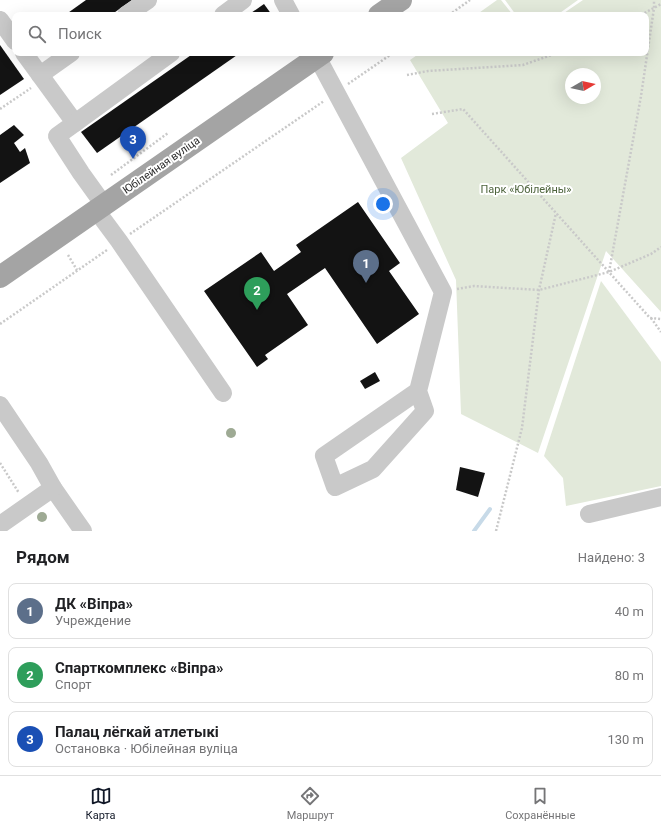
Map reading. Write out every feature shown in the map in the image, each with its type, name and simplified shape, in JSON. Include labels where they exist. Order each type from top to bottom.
[{"type":"main road","points":[[383,12],[401,0]]},
{"type":"main road","name":"Юбілейная вуліца","points":[[0,277],[316,56]]},
{"type":"lane","points":[[130,12],[148,0]]},
{"type":"lane","points":[[227,12],[243,0]]},
{"type":"lane","points":[[283,0],[289,12]]},
{"type":"lane","points":[[0,20],[12,37]]},
{"type":"lane","points":[[26,56],[75,123]]},
{"type":"lane","points":[[42,77],[67,56]]},
{"type":"lane","points":[[167,56],[57,136],[81,173],[119,241],[223,393]]},
{"type":"lane","points":[[320,56],[337,92],[443,292],[418,391],[425,411],[373,469],[335,487],[324,456],[418,391]]},
{"type":"lane","points":[[0,405],[39,463],[53,488],[83,531]]},
{"type":"lane","points":[[0,525],[53,488]]},
{"type":"lane","points":[[589,514],[661,497]]},
{"type":"path","points":[[452,12],[470,0]]},
{"type":"path","points":[[649,42],[654,0]]},
{"type":"path","points":[[647,12],[661,4]]},
{"type":"path","points":[[0,324],[389,56]]},
{"type":"path","points":[[407,74],[428,71],[523,65],[548,56]]},
{"type":"path","points":[[610,272],[647,56]]},
{"type":"path","points":[[0,109],[42,77]]},
{"type":"path","points":[[432,114],[463,109],[610,272],[661,332]]},
{"type":"path","points":[[111,175],[168,133]]},
{"type":"path","points":[[496,531],[522,428],[539,290],[556,212]]},
{"type":"path","points":[[474,286],[539,290],[610,272],[651,254],[661,247]]},
{"type":"path","points":[[68,255],[77,270]]},
{"type":"path","points":[[650,318],[661,320]]},
{"type":"path","points":[[0,463],[28,506]]},
{"type":"green space","points":[[497,0],[501,0],[511,12],[480,12]]},
{"type":"green space","points":[[505,0],[578,0],[561,12],[514,12]]},
{"type":"green space","name":"Парк «Юбілейны»","points":[[583,0],[661,0],[661,312],[606,251],[538,453],[461,414],[456,280],[401,158],[448,123],[410,60],[416,56],[649,56],[649,12],[565,12]]},
{"type":"green space","points":[[601,281],[661,362],[661,486],[566,506],[563,478],[544,456]]},
{"type":"building","points":[[86,0],[132,0],[115,12],[69,12]]},
{"type":"building","points":[[264,4],[270,12],[252,12]]},
{"type":"building","points":[[0,45],[24,79],[0,95]]},
{"type":"building","points":[[190,56],[236,56],[97,153],[81,132]]},
{"type":"building","points":[[14,125],[24,135],[14,143],[20,152],[25,148],[30,163],[0,183],[0,135]]},
{"type":"building","points":[[358,202],[400,263],[389,271],[419,314],[377,344],[325,268],[287,294],[308,325],[265,355],[268,359],[257,367],[204,291],[261,252],[274,271],[301,252],[296,245]]},
{"type":"building","points":[[375,372],[380,381],[365,389],[360,381]]},
{"type":"building","points":[[460,467],[485,473],[478,497],[456,490]]},
{"type":"waterway","points":[[474,531],[490,509]]},
{"type":"place","name":"Палац лёгкай атлетыкі","points":[[133,159]]},
{"type":"place","name":"ДК «Віпра»","points":[[366,283]]},
{"type":"place","name":"Спарткомплекс «Віпра»","points":[[257,310]]}]
